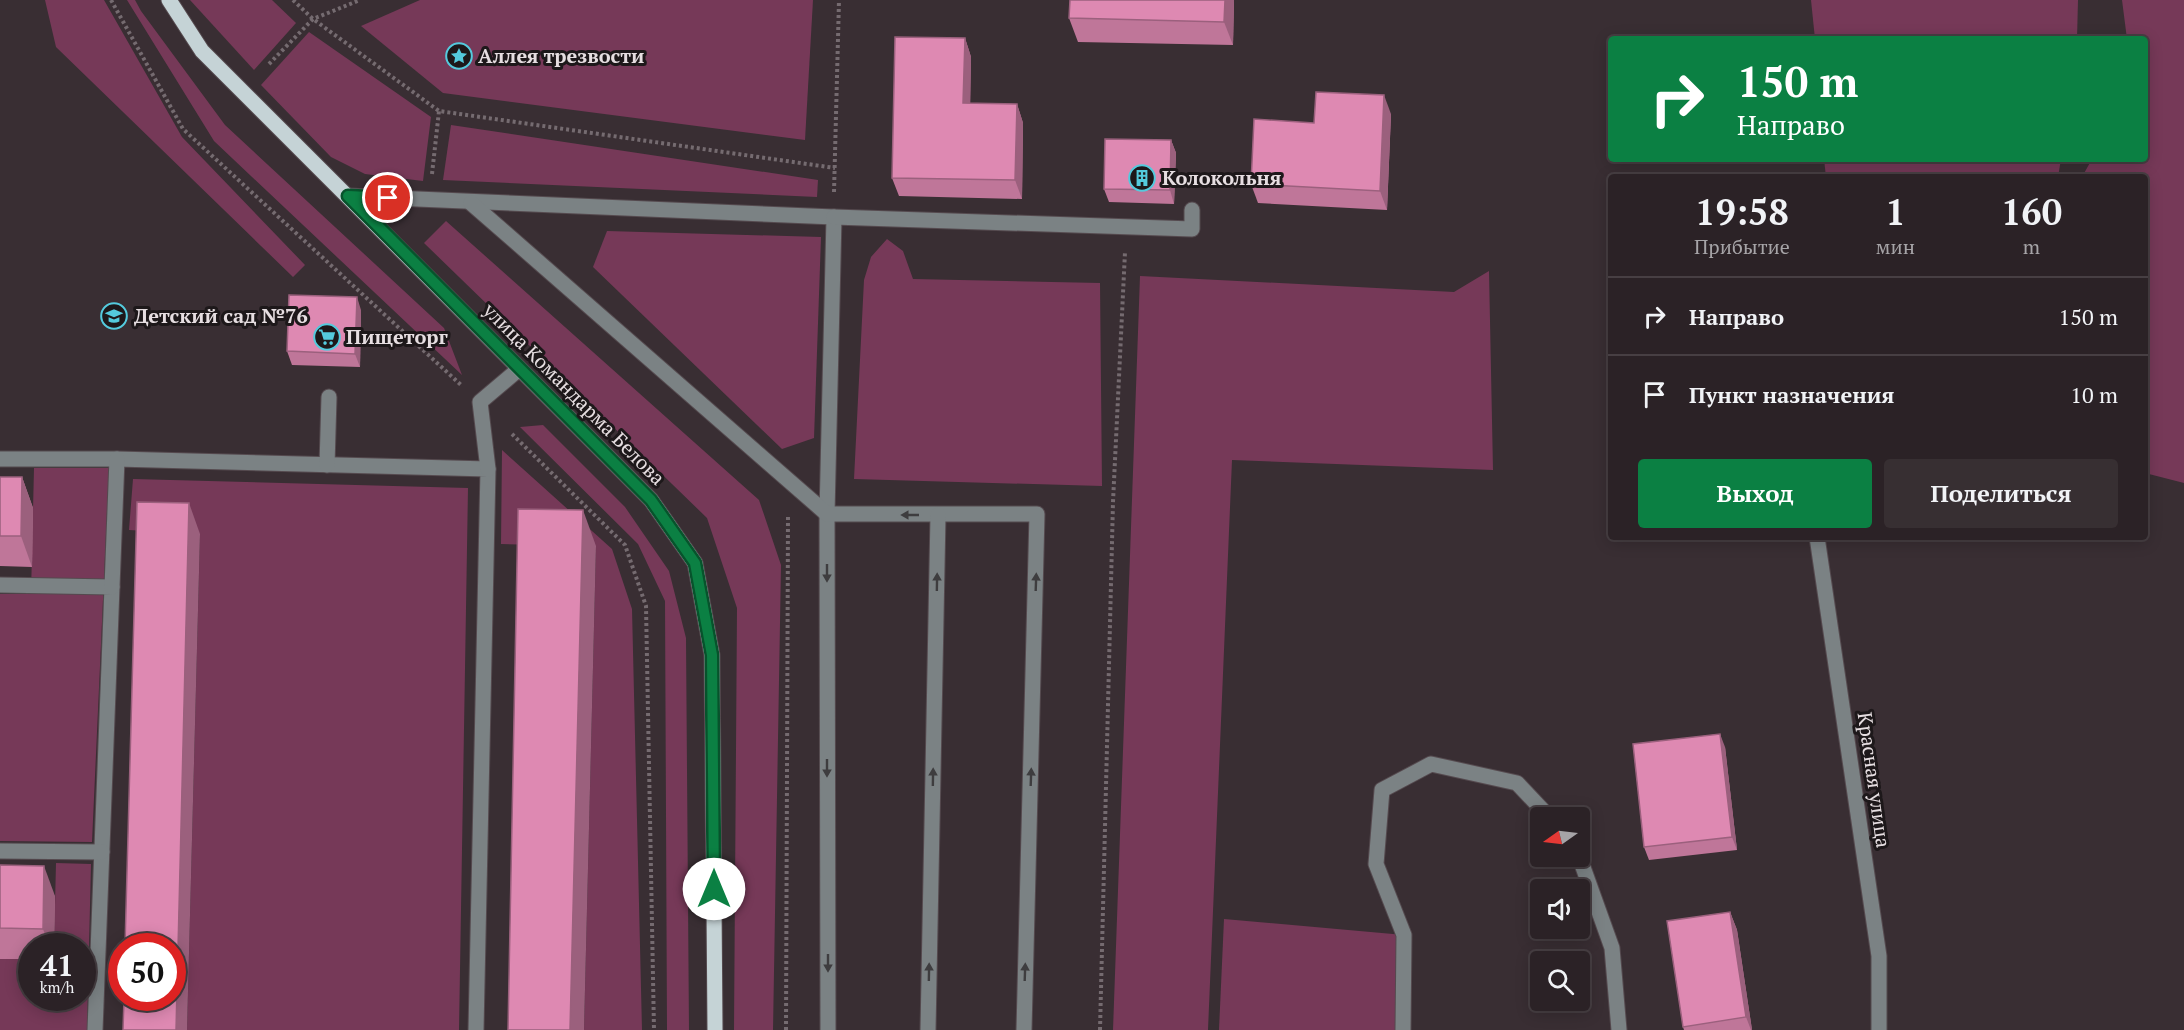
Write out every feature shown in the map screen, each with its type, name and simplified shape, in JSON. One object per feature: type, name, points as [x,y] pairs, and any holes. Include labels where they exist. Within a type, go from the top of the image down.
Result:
[{"type":"main road","name":"улица Командарма Белова","points":[[169,0],[202,51],[651,500],[695,563],[712,655],[715,1030]]},
{"type":"street","points":[[348,196],[471,203],[1192,229],[1192,210]]},
{"type":"street","points":[[471,203],[827,514],[1038,514],[1024,1030]]},
{"type":"street","points":[[828,1030],[827,514],[834,217]]},
{"type":"street","points":[[476,1030],[488,469],[480,402],[519,369]]},
{"type":"street","points":[[327,465],[329,397]]},
{"type":"street","points":[[0,459],[117,459],[488,469]]},
{"type":"street","points":[[95,1030],[117,459]]},
{"type":"street","points":[[928,1030],[938,515]]},
{"type":"street","name":"Красная улица","points":[[1817,540],[1879,956],[1879,1030]]},
{"type":"street","points":[[0,585],[112,587]]},
{"type":"street","points":[[1403,1030],[1404,935],[1376,864],[1382,790],[1431,764],[1516,783],[1539,807]]},
{"type":"street","points":[[0,850],[102,852]]},
{"type":"street","points":[[1583,867],[1612,948],[1619,1030]]},
{"type":"path","points":[[293,0],[313,19],[439,111],[835,168]]},
{"type":"path","points":[[269,64],[313,19],[360,0]]},
{"type":"path","points":[[834,217],[839,0]]},
{"type":"path","points":[[429,199],[439,111]]},
{"type":"path","points":[[1100,1030],[1113,502],[1126,227]]},
{"type":"path","points":[[786,1030],[789,482]]},
{"type":"shaded area","points":[[45,0],[104,0],[182,137],[305,265],[293,277],[56,47]]},
{"type":"shaded area","points":[[127,0],[135,0],[225,125],[444,328],[462,375],[214,141]]},
{"type":"shaded area","points":[[190,0],[272,0],[296,23],[254,70]]},
{"type":"shaded area","points":[[420,0],[813,0],[805,140],[443,93],[361,26]]},
{"type":"shaded area","points":[[1811,0],[2078,0],[2077,36],[1815,36]]},
{"type":"shaded area","points":[[2122,0],[2184,0],[2184,483],[2148,474],[2148,174],[2084,174],[2090,162],[2148,162],[2148,36],[2127,36]]},
{"type":"shaded area","points":[[309,32],[431,117],[423,181],[365,174],[331,157],[261,85]]},
{"type":"shaded area","points":[[451,125],[818,180],[817,197],[443,180]]},
{"type":"shaded area","points":[[1824,162],[2060,162],[2058,174],[1826,174]]},
{"type":"shaded area","points":[[446,221],[759,500],[781,565],[773,1030],[734,1030],[737,608],[707,518],[424,243]]},
{"type":"shaded area","points":[[607,231],[821,237],[814,438],[782,449],[593,267]]},
{"type":"shaded area","points":[[887,239],[903,251],[913,279],[1100,283],[1102,486],[854,479],[864,280],[871,257]]},
{"type":"shaded area","points":[[1489,271],[1493,470],[1232,460],[1208,1030],[1113,1030],[1140,276],[1454,292]]},
{"type":"shaded area","points":[[543,425],[625,507],[669,571],[686,638],[689,1030],[667,1030],[665,601],[638,544],[520,427]]},
{"type":"shaded area","points":[[502,450],[612,549],[632,609],[642,1030],[584,1030],[596,546],[501,544]]},
{"type":"shaded area","points":[[34,468],[109,468],[92,842],[0,841],[0,594],[31,594]]},
{"type":"shaded area","points":[[133,479],[468,488],[459,1030],[187,1030],[200,534],[129,530]]},
{"type":"shaded area","points":[[56,863],[91,864],[89,933],[54,933]]},
{"type":"shaded area","points":[[1224,919],[1404,935],[1403,1030],[1219,1030]]},
{"type":"shaded area","points":[[0,959],[18,959],[18,1011],[87,1011],[87,1030],[0,1030]]},
{"type":"building","points":[[1070,0],[1225,0],[1224,22],[1069,18]]},
{"type":"building","points":[[895,37],[965,38],[963,103],[1017,104],[1015,180],[892,178]]},
{"type":"building","points":[[1316,92],[1384,95],[1380,191],[1251,184],[1254,119],[1314,123]]},
{"type":"building","name":"Колокольня","points":[[1105,139],[1171,140],[1170,190],[1104,189]]},
{"type":"building","name":"Пищеторг","points":[[289,295],[357,297],[355,354],[287,351]]},
{"type":"building","points":[[0,477],[22,477],[21,536],[0,536]]},
{"type":"building","points":[[137,502],[189,503],[178,933],[125,933]]},
{"type":"building","points":[[518,509],[583,510],[570,1030],[508,1030]]},
{"type":"building","points":[[1720,734],[1732,837],[1644,847],[1633,744]]},
{"type":"building","points":[[0,865],[44,866],[43,929],[0,928]]},
{"type":"building","points":[[1730,912],[1746,1017],[1683,1027],[1667,921]]},
{"type":"building","points":[[124,1011],[176,1011],[176,1030],[123,1030]]},
{"type":"place","name":"Аллея трезвости","points":[[459,56]]},
{"type":"place","name":"Колокольня","points":[[1142,178]]},
{"type":"place","name":"Детский сад №76","points":[[114,316]]},
{"type":"place","name":"Пищеторг","points":[[327,337]]},
{"type":"route","points":[[388,198],[348,196],[651,500],[695,563],[712,655],[714,889]]}]
